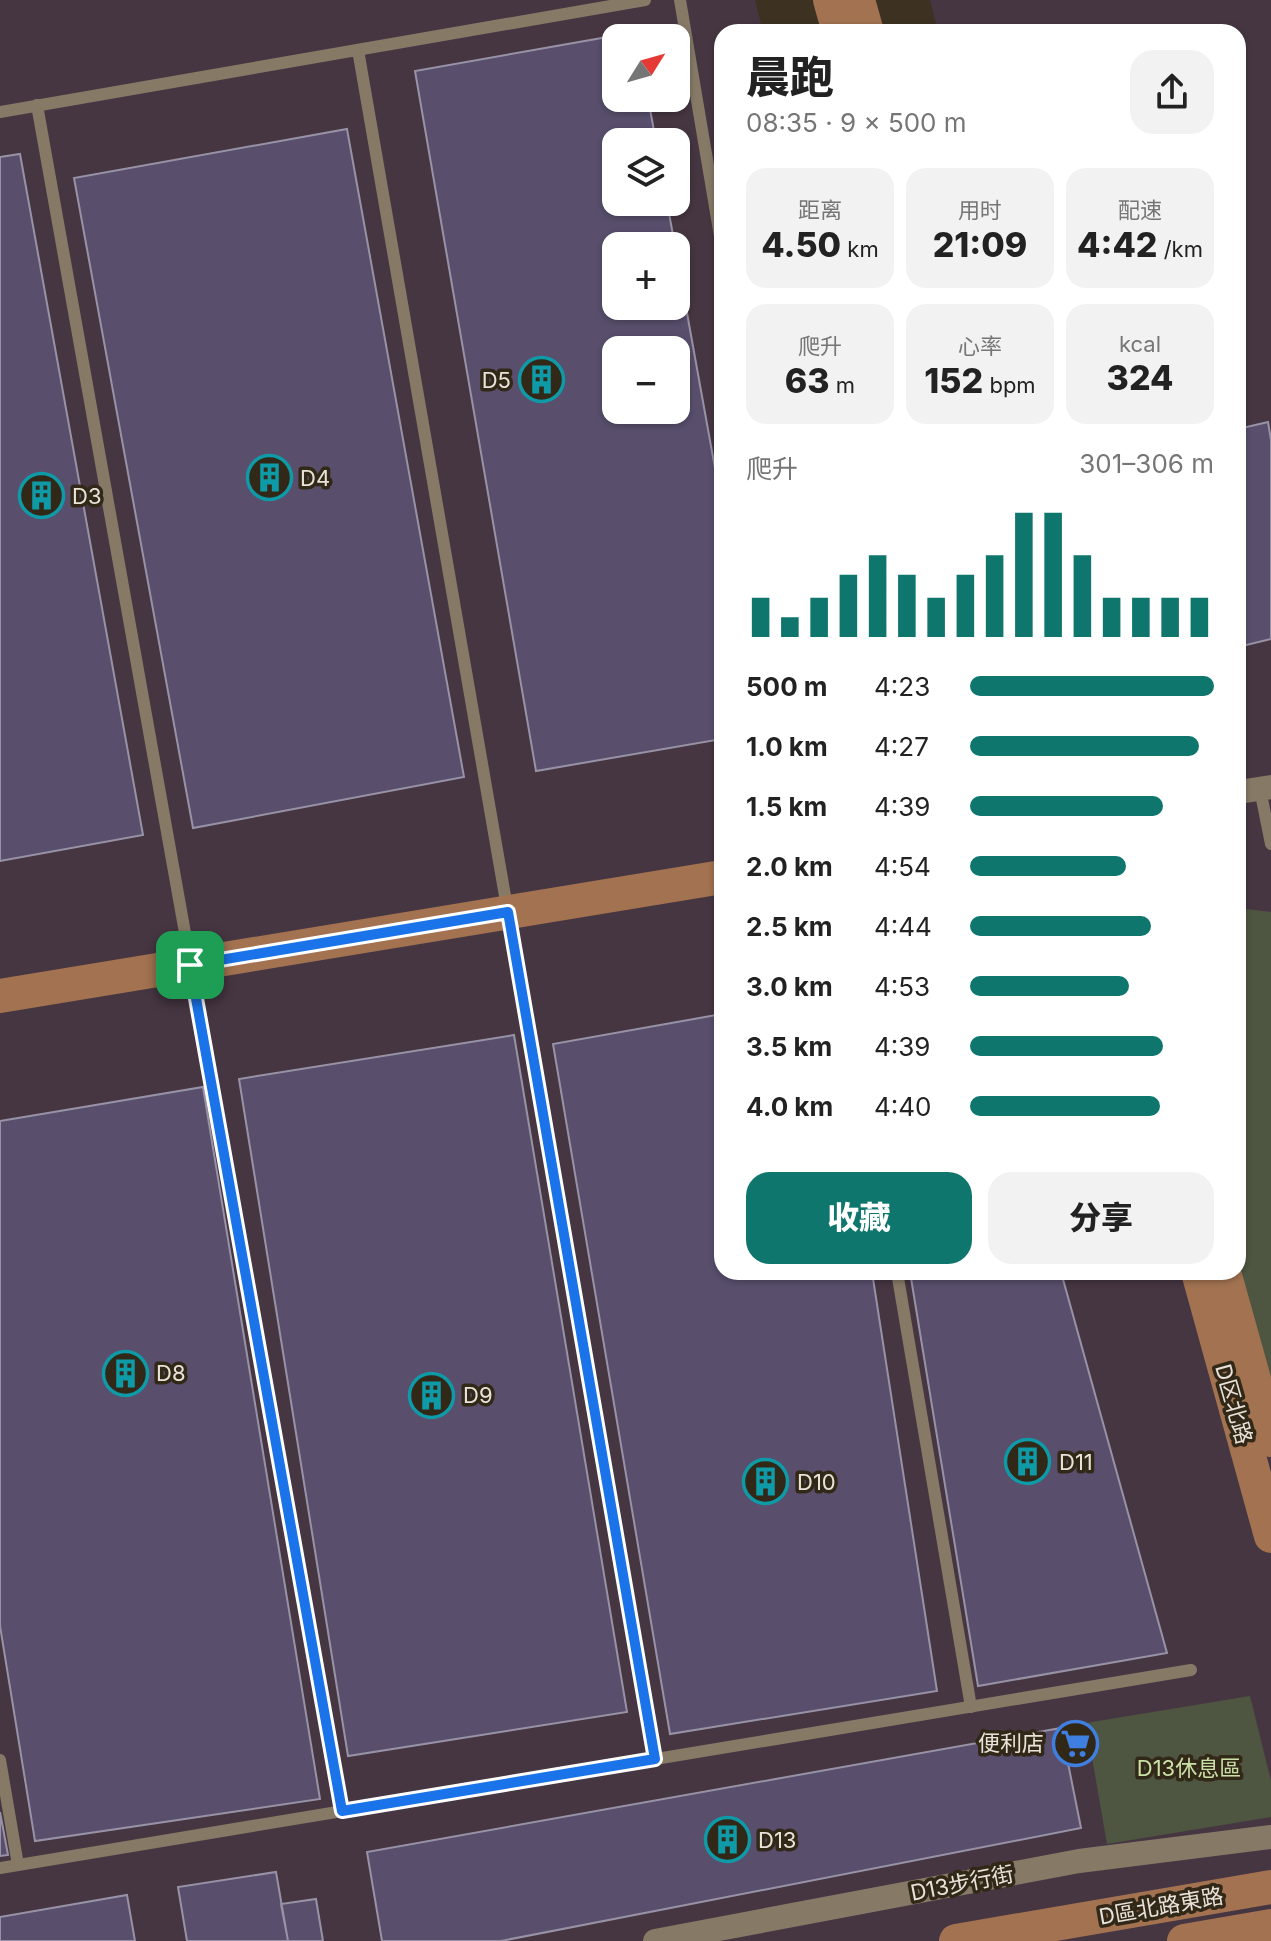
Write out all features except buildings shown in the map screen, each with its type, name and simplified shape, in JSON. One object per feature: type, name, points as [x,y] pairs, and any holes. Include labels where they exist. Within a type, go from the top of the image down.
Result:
[{"type":"street","points":[[830,0],[837,24]]},
{"type":"street","points":[[858,0],[865,24]]},
{"type":"street","points":[[0,996],[714,878]]},
{"type":"street","name":"D区北路","points":[[1200,1280],[1271,1536]]},
{"type":"street","points":[[1226,1280],[1271,1440]]},
{"type":"street","name":"D13步行街","points":[[655,1941],[1079,1861],[1271,1837]]},
{"type":"street","name":"D區北路東路","points":[[956,1941],[1271,1887]]},
{"type":"street","points":[[1184,1941],[1271,1926]]},
{"type":"lane","points":[[0,112],[645,0]]},
{"type":"lane","points":[[680,0],[714,201]]},
{"type":"lane","points":[[358,50],[655,1759]]},
{"type":"lane","points":[[37,105],[342,1811]]},
{"type":"lane","points":[[1256,789],[1271,844]]},
{"type":"lane","points":[[898,1280],[971,1707]]},
{"type":"lane","points":[[0,1868],[1191,1670]]},
{"type":"lane","points":[[0,1760],[18,1865]]},
{"type":"shaded area","points":[[0,0],[755,0],[761,24],[714,24],[714,1280],[1246,1280],[1246,24],[936,24],[930,0],[1271,0],[1271,1941],[0,1941]]},
{"type":"green space","points":[[1246,909],[1271,912],[1271,1403],[1240,1280],[1246,1280]]},
{"type":"green space","name":"D13休息區","points":[[1250,1696],[1271,1781],[1271,1817],[1107,1844],[1086,1723]]},
{"type":"place","name":"D5","points":[[542,380]]},
{"type":"place","name":"D4","points":[[269,478]]},
{"type":"place","name":"D3","points":[[41,496]]},
{"type":"place","name":"D8","points":[[125,1373]]},
{"type":"place","name":"D9","points":[[432,1395]]},
{"type":"place","name":"D11","points":[[1028,1462]]},
{"type":"place","name":"D10","points":[[766,1482]]},
{"type":"place","name":"便利店","points":[[1075,1743]]},
{"type":"place","name":"D13","points":[[727,1840]]},
{"type":"route","points":[[508,912],[655,1759],[342,1811],[190,965],[508,912]]}]
